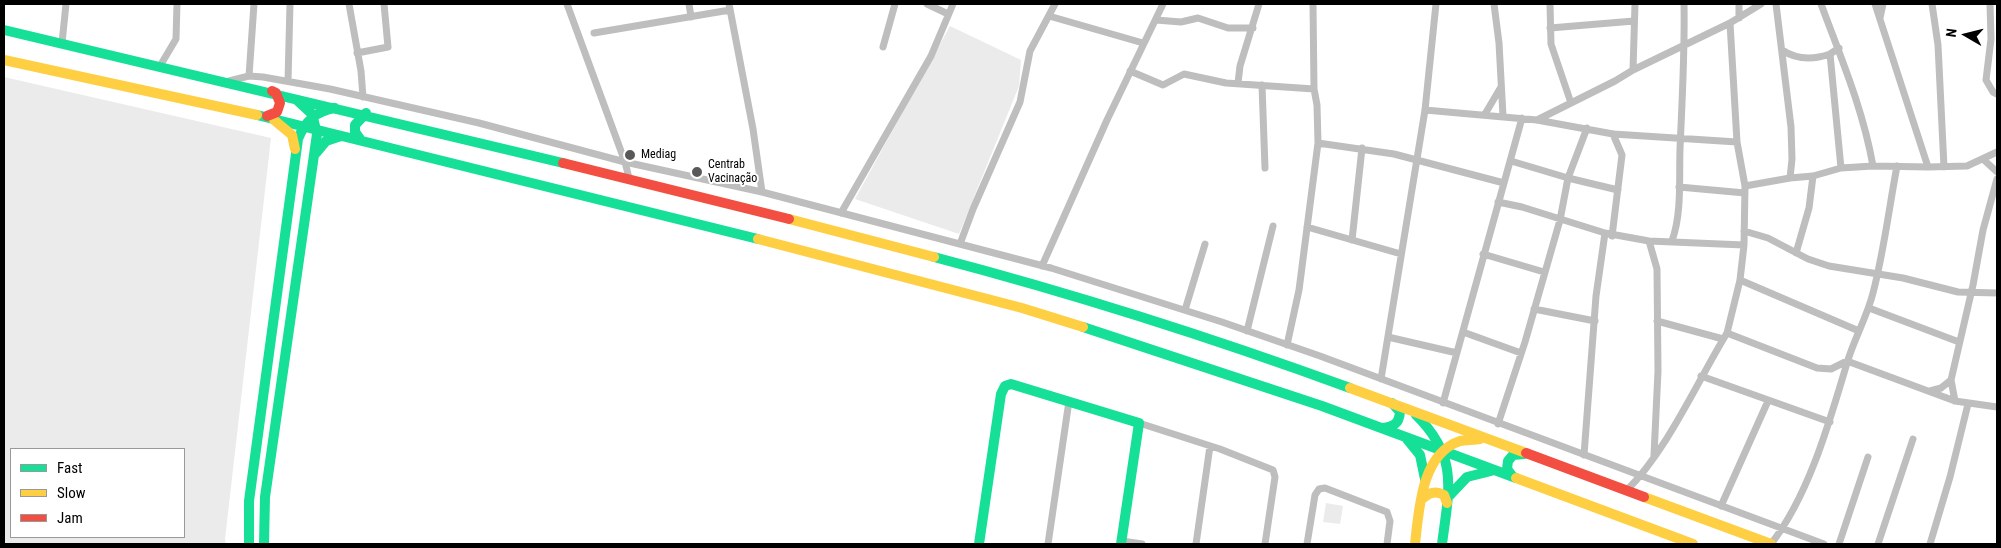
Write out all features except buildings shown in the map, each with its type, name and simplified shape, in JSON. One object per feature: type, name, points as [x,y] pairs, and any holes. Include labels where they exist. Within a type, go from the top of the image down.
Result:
[{"type":"street","points":[[62,43],[66,4]]},
{"type":"street","points":[[160,66],[176,39],[177,4]]},
{"type":"street","points":[[248,76],[254,4]]},
{"type":"street","points":[[288,81],[290,4]]},
{"type":"street","points":[[349,4],[363,96]]},
{"type":"street","points":[[357,53],[388,47],[384,4]]},
{"type":"street","points":[[567,4],[625,162],[629,178]]},
{"type":"street","points":[[689,4],[691,17]]},
{"type":"street","points":[[883,47],[895,4]]},
{"type":"street","points":[[927,4],[948,14]]},
{"type":"street","points":[[841,213],[926,64],[953,4]]},
{"type":"street","points":[[960,244],[973,209],[1020,102],[1030,51],[1055,4]]},
{"type":"street","points":[[1042,266],[1130,71],[1163,4]]},
{"type":"street","points":[[1238,83],[1242,58],[1259,4]]},
{"type":"street","points":[[1287,345],[1299,290],[1318,143],[1317,104],[1314,89],[1313,4]]},
{"type":"street","points":[[1381,379],[1425,110],[1436,4]]},
{"type":"street","points":[[1494,4],[1499,43],[1503,116]]},
{"type":"street","points":[[1550,4],[1551,44],[1571,103]]},
{"type":"street","points":[[1633,70],[1635,4]]},
{"type":"street","points":[[1672,241],[1676,228],[1679,187],[1685,45],[1684,4]]},
{"type":"street","points":[[1739,4],[1739,18]]},
{"type":"street","points":[[1749,12],[1755,4]]},
{"type":"street","points":[[1537,120],[1615,82],[1633,70],[1730,23],[1762,4]]},
{"type":"street","points":[[1776,4],[1793,143],[1790,178]]},
{"type":"street","points":[[1821,4],[1839,48],[1863,119],[1873,166]]},
{"type":"street","points":[[1875,4],[1928,167]]},
{"type":"street","points":[[1880,19],[1883,4]]},
{"type":"street","points":[[1932,4],[1938,45],[1944,167]]},
{"type":"street","points":[[1990,4],[1991,39],[1986,80],[1993,92],[1997,94]]},
{"type":"street","points":[[594,33],[691,17],[730,7],[754,129],[762,192]]},
{"type":"street","points":[[1049,16],[1143,43]]},
{"type":"street","points":[[1156,20],[1181,22],[1198,18],[1228,28],[1253,28]]},
{"type":"street","points":[[1550,28],[1634,21]]},
{"type":"street","points":[[1626,491],[1640,477],[1654,456],[1725,336],[1740,280],[1744,244],[1745,190],[1737,142],[1730,23]]},
{"type":"street","points":[[4,30],[283,93],[629,178],[1037,284],[1196,333],[1771,544],[1782,530],[1800,496],[1830,422],[1848,361],[1869,308],[1897,166]]},
{"type":"street","points":[[1782,50],[1794,56],[1811,59],[1830,54],[1839,48]]},
{"type":"street","points":[[1830,54],[1841,168]]},
{"type":"street","points":[[4,60],[317,128],[796,248],[1022,308],[1176,356],[1382,428],[1693,544]]},
{"type":"street","points":[[1130,71],[1163,85],[1184,74],[1218,82],[1314,89]]},
{"type":"street","points":[[229,81],[248,76],[288,81],[363,96],[479,123],[625,162],[762,192],[1042,266],[1185,310],[1287,345],[1824,544]]},
{"type":"street","points":[[1262,84],[1265,168]]},
{"type":"street","points":[[1486,114],[1501,86]]},
{"type":"street","points":[[266,116],[277,112],[280,102],[276,93],[272,91]]},
{"type":"street","points":[[264,544],[265,497],[317,128],[313,116],[305,105],[283,93]]},
{"type":"street","points":[[249,544],[249,501],[298,139],[304,125],[313,116],[327,109],[344,108]]},
{"type":"street","points":[[1425,110],[1522,118],[1613,134],[1737,142]]},
{"type":"street","points":[[360,139],[356,134],[355,125],[359,117],[366,114]]},
{"type":"street","points":[[266,116],[283,126],[292,135],[295,160]]},
{"type":"street","points":[[1443,403],[1522,118]]},
{"type":"street","points":[[1498,424],[1560,220],[1568,178],[1587,128]]},
{"type":"street","points":[[1584,455],[1595,321],[1608,235],[1618,190],[1622,155],[1613,134]]},
{"type":"street","points":[[312,163],[323,142],[334,136],[349,136]]},
{"type":"street","points":[[1318,143],[1362,148],[1504,183]]},
{"type":"street","points":[[1352,240],[1362,148]]},
{"type":"street","points":[[1679,187],[1745,190],[1790,178],[1813,176],[1841,168],[1967,166],[1984,160],[1997,152]]},
{"type":"street","points":[[1984,160],[1997,172]]},
{"type":"street","points":[[1510,161],[1618,190]]},
{"type":"street","points":[[1796,253],[1807,216],[1813,176]]},
{"type":"street","points":[[1955,401],[1951,380],[1972,293],[1982,236],[1997,179]]},
{"type":"street","points":[[1498,202],[1522,207],[1608,235],[1648,241],[1744,244]]},
{"type":"street","points":[[1247,331],[1273,226]]},
{"type":"street","points":[[1307,227],[1401,254]]},
{"type":"street","points":[[1744,231],[1768,238],[1796,253],[1829,266],[1903,278],[1958,292],[1997,293]]},
{"type":"street","points":[[1648,241],[1657,269],[1658,371],[1654,456]]},
{"type":"street","points":[[1185,310],[1205,244]]},
{"type":"street","points":[[1483,254],[1544,272]]},
{"type":"street","points":[[1740,280],[1859,331]]},
{"type":"street","points":[[1958,292],[1967,309]]},
{"type":"street","points":[[1869,308],[1959,342]]},
{"type":"street","points":[[1534,309],[1595,321]]},
{"type":"street","points":[[1657,322],[1725,336],[1801,362],[1831,369],[1842,381]]},
{"type":"street","points":[[1463,332],[1521,353]]},
{"type":"street","points":[[1388,336],[1457,353]]},
{"type":"street","points":[[1831,369],[1848,361],[1955,401],[1997,406]]},
{"type":"street","points":[[1701,376],[1830,422]]},
{"type":"street","points":[[1930,391],[1941,388],[1951,380]]},
{"type":"street","points":[[979,544],[1003,388],[1007,385],[1015,384],[1210,446],[1273,470],[1275,477],[1265,544]]},
{"type":"street","points":[[1048,544],[1069,401]]},
{"type":"street","points":[[1721,506],[1768,401]]},
{"type":"street","points":[[1382,428],[1394,426],[1400,420],[1398,408],[1391,403]]},
{"type":"street","points":[[1391,403],[1415,414],[1425,422],[1434,432],[1444,451],[1450,470],[1450,483],[1442,544]]},
{"type":"street","points":[[1930,544],[1950,477],[1968,404]]},
{"type":"street","points":[[1139,423],[1122,543],[1142,544]]},
{"type":"street","points":[[1398,434],[1411,442],[1420,455],[1425,470],[1415,544]]},
{"type":"street","points":[[1424,484],[1431,467],[1444,451],[1463,441],[1486,439]]},
{"type":"street","points":[[1878,544],[1913,439]]},
{"type":"street","points":[[1196,544],[1210,446]]},
{"type":"street","points":[[1516,478],[1507,469],[1508,461],[1513,455],[1525,454]]},
{"type":"street","points":[[1839,544],[1868,456]]},
{"type":"street","points":[[1447,503],[1453,490],[1463,479],[1482,471],[1497,471]]},
{"type":"street","points":[[1307,544],[1315,495],[1319,489],[1324,488],[1387,512],[1390,521],[1387,544]]},
{"type":"street","points":[[1422,499],[1429,493],[1437,492],[1444,496],[1447,503]]},
{"type":"shaded area","points":[[950,26],[1021,60],[1019,86],[959,234],[855,199]]},
{"type":"shaded area","points":[[4,77],[271,138],[225,539],[226,544],[4,544]]},
{"type":"shaded area","points":[[1326,503],[1343,506],[1340,524],[1323,522]]},
{"type":"traffic: fast","points":[[4,30],[563,163]]},
{"type":"traffic: fast","points":[[264,544],[265,497],[317,134],[312,114],[297,100]]},
{"type":"traffic: fast","points":[[249,544],[249,501],[298,139],[304,127],[312,118],[328,109],[335,108]]},
{"type":"traffic: fast","points":[[360,139],[355,132],[355,125],[366,113]]},
{"type":"traffic: fast","points":[[257,115],[758,239]]},
{"type":"traffic: fast","points":[[316,153],[326,141],[341,136]]},
{"type":"traffic: fast","points":[[934,257],[1144,318],[1350,388]]},
{"type":"traffic: fast","points":[[1083,327],[1322,406],[1516,478]]},
{"type":"traffic: fast","points":[[979,544],[1001,394],[1005,386],[1011,384],[1139,423],[1121,544]]},
{"type":"traffic: fast","points":[[1383,428],[1397,422],[1400,412],[1392,403]]},
{"type":"traffic: fast","points":[[1416,415],[1430,430],[1445,460],[1448,475],[1448,491],[1442,544]]},
{"type":"traffic: fast","points":[[1407,439],[1420,455],[1425,479]]},
{"type":"traffic: fast","points":[[1513,477],[1507,469],[1508,461],[1513,455],[1524,454]]},
{"type":"traffic: fast","points":[[1450,495],[1467,477],[1491,471]]},
{"type":"traffic: slow","points":[[4,60],[257,115]]},
{"type":"traffic: slow","points":[[274,120],[292,135],[295,149]]},
{"type":"traffic: slow","points":[[789,219],[934,257]]},
{"type":"traffic: slow","points":[[758,239],[1022,308],[1083,327]]},
{"type":"traffic: slow","points":[[1350,388],[1526,453]]},
{"type":"traffic: slow","points":[[1415,544],[1424,485],[1437,458],[1447,448],[1460,441],[1480,439]]},
{"type":"traffic: slow","points":[[1516,478],[1693,544]]},
{"type":"traffic: slow","points":[[1422,499],[1435,492],[1444,495],[1447,503]]},
{"type":"traffic: slow","points":[[1644,497],[1771,544]]},
{"type":"traffic: jam","points":[[267,116],[277,112],[280,103],[276,93],[272,91]]},
{"type":"traffic: jam","points":[[563,163],[789,219]]},
{"type":"traffic: jam","points":[[1526,453],[1644,497]]},
{"type":"place","name":"Mediag","points":[[630,155]]},
{"type":"place","name":"Centrab Vacinação","points":[[697,172]]}]
